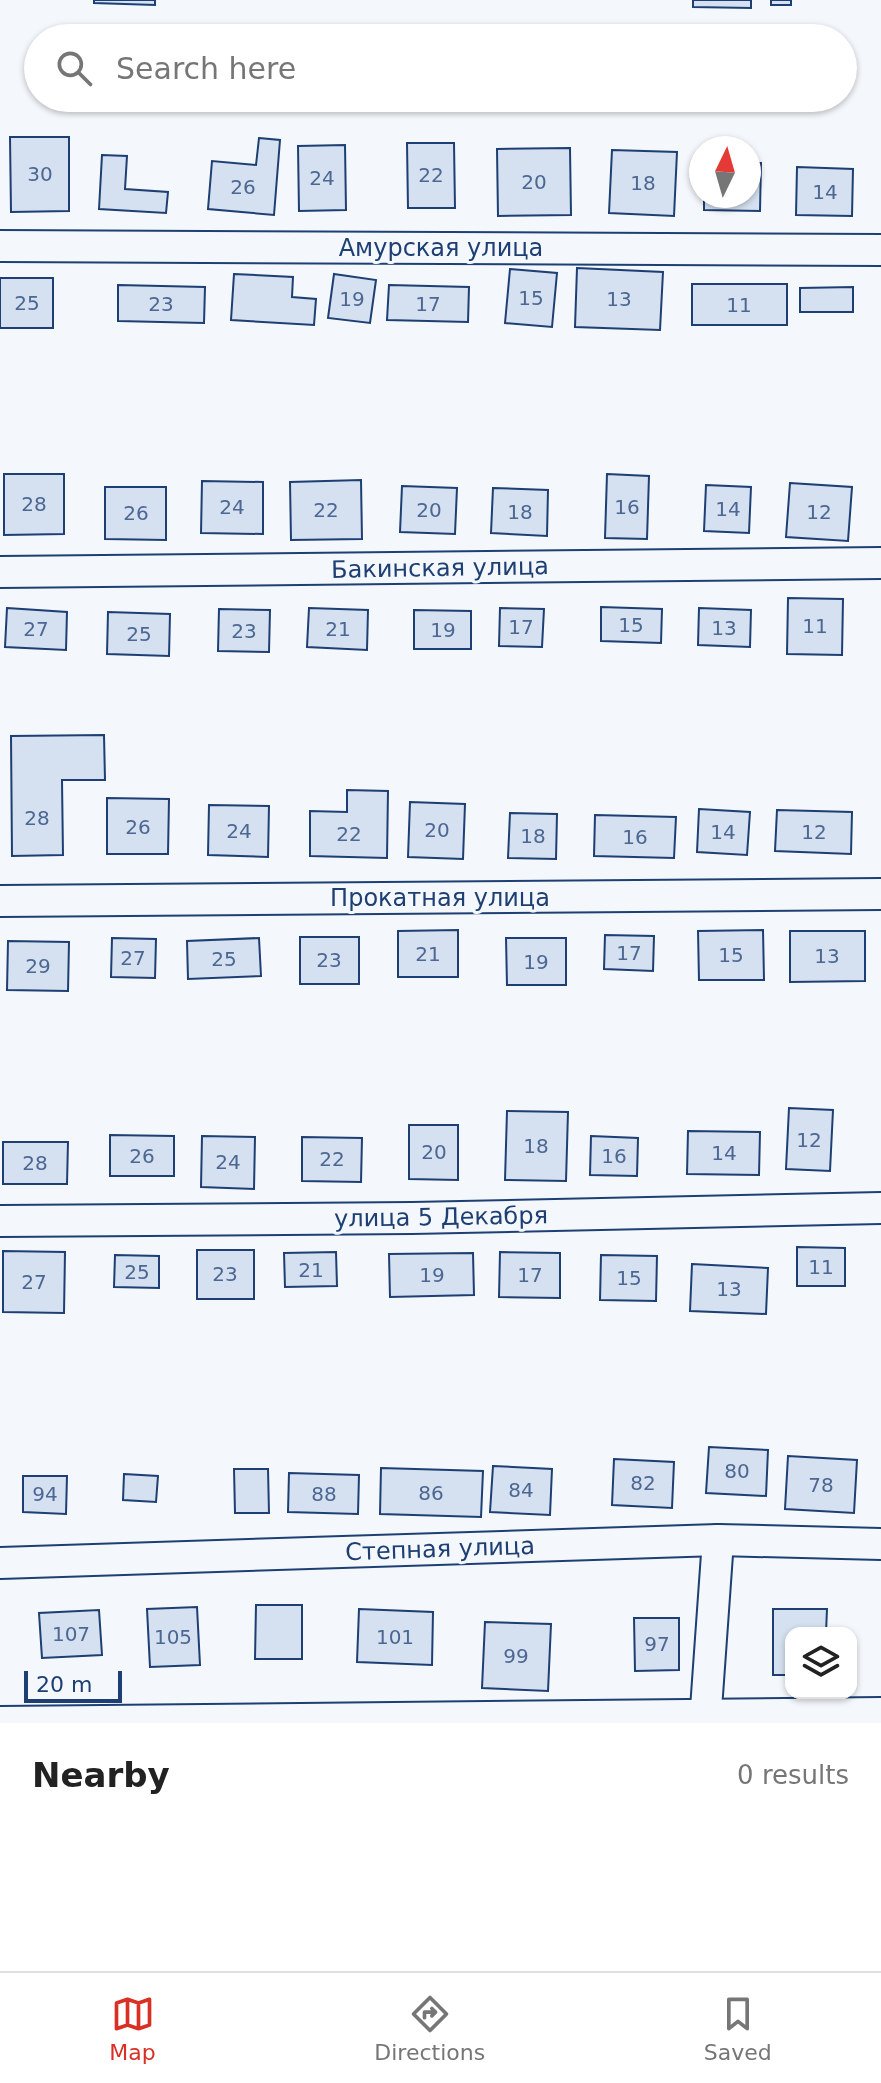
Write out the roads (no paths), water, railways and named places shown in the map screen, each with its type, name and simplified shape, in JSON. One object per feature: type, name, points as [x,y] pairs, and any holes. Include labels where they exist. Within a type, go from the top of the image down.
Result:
[{"type":"street","name":"Амурская улица","points":[[0,246],[881,250]]},
{"type":"street","name":"Бакинская улица","points":[[0,572],[881,563]]},
{"type":"street","name":"Прокатная улица","points":[[0,901],[881,894]]},
{"type":"street","name":"улица 5 Декабря","points":[[0,1221],[428,1218],[881,1208]]},
{"type":"street","name":"Степная улица","points":[[0,1563],[718,1540],[881,1544]]},
{"type":"street","points":[[705,1718],[718,1540]]},
{"type":"street","points":[[0,1722],[705,1718],[881,1713]]}]
